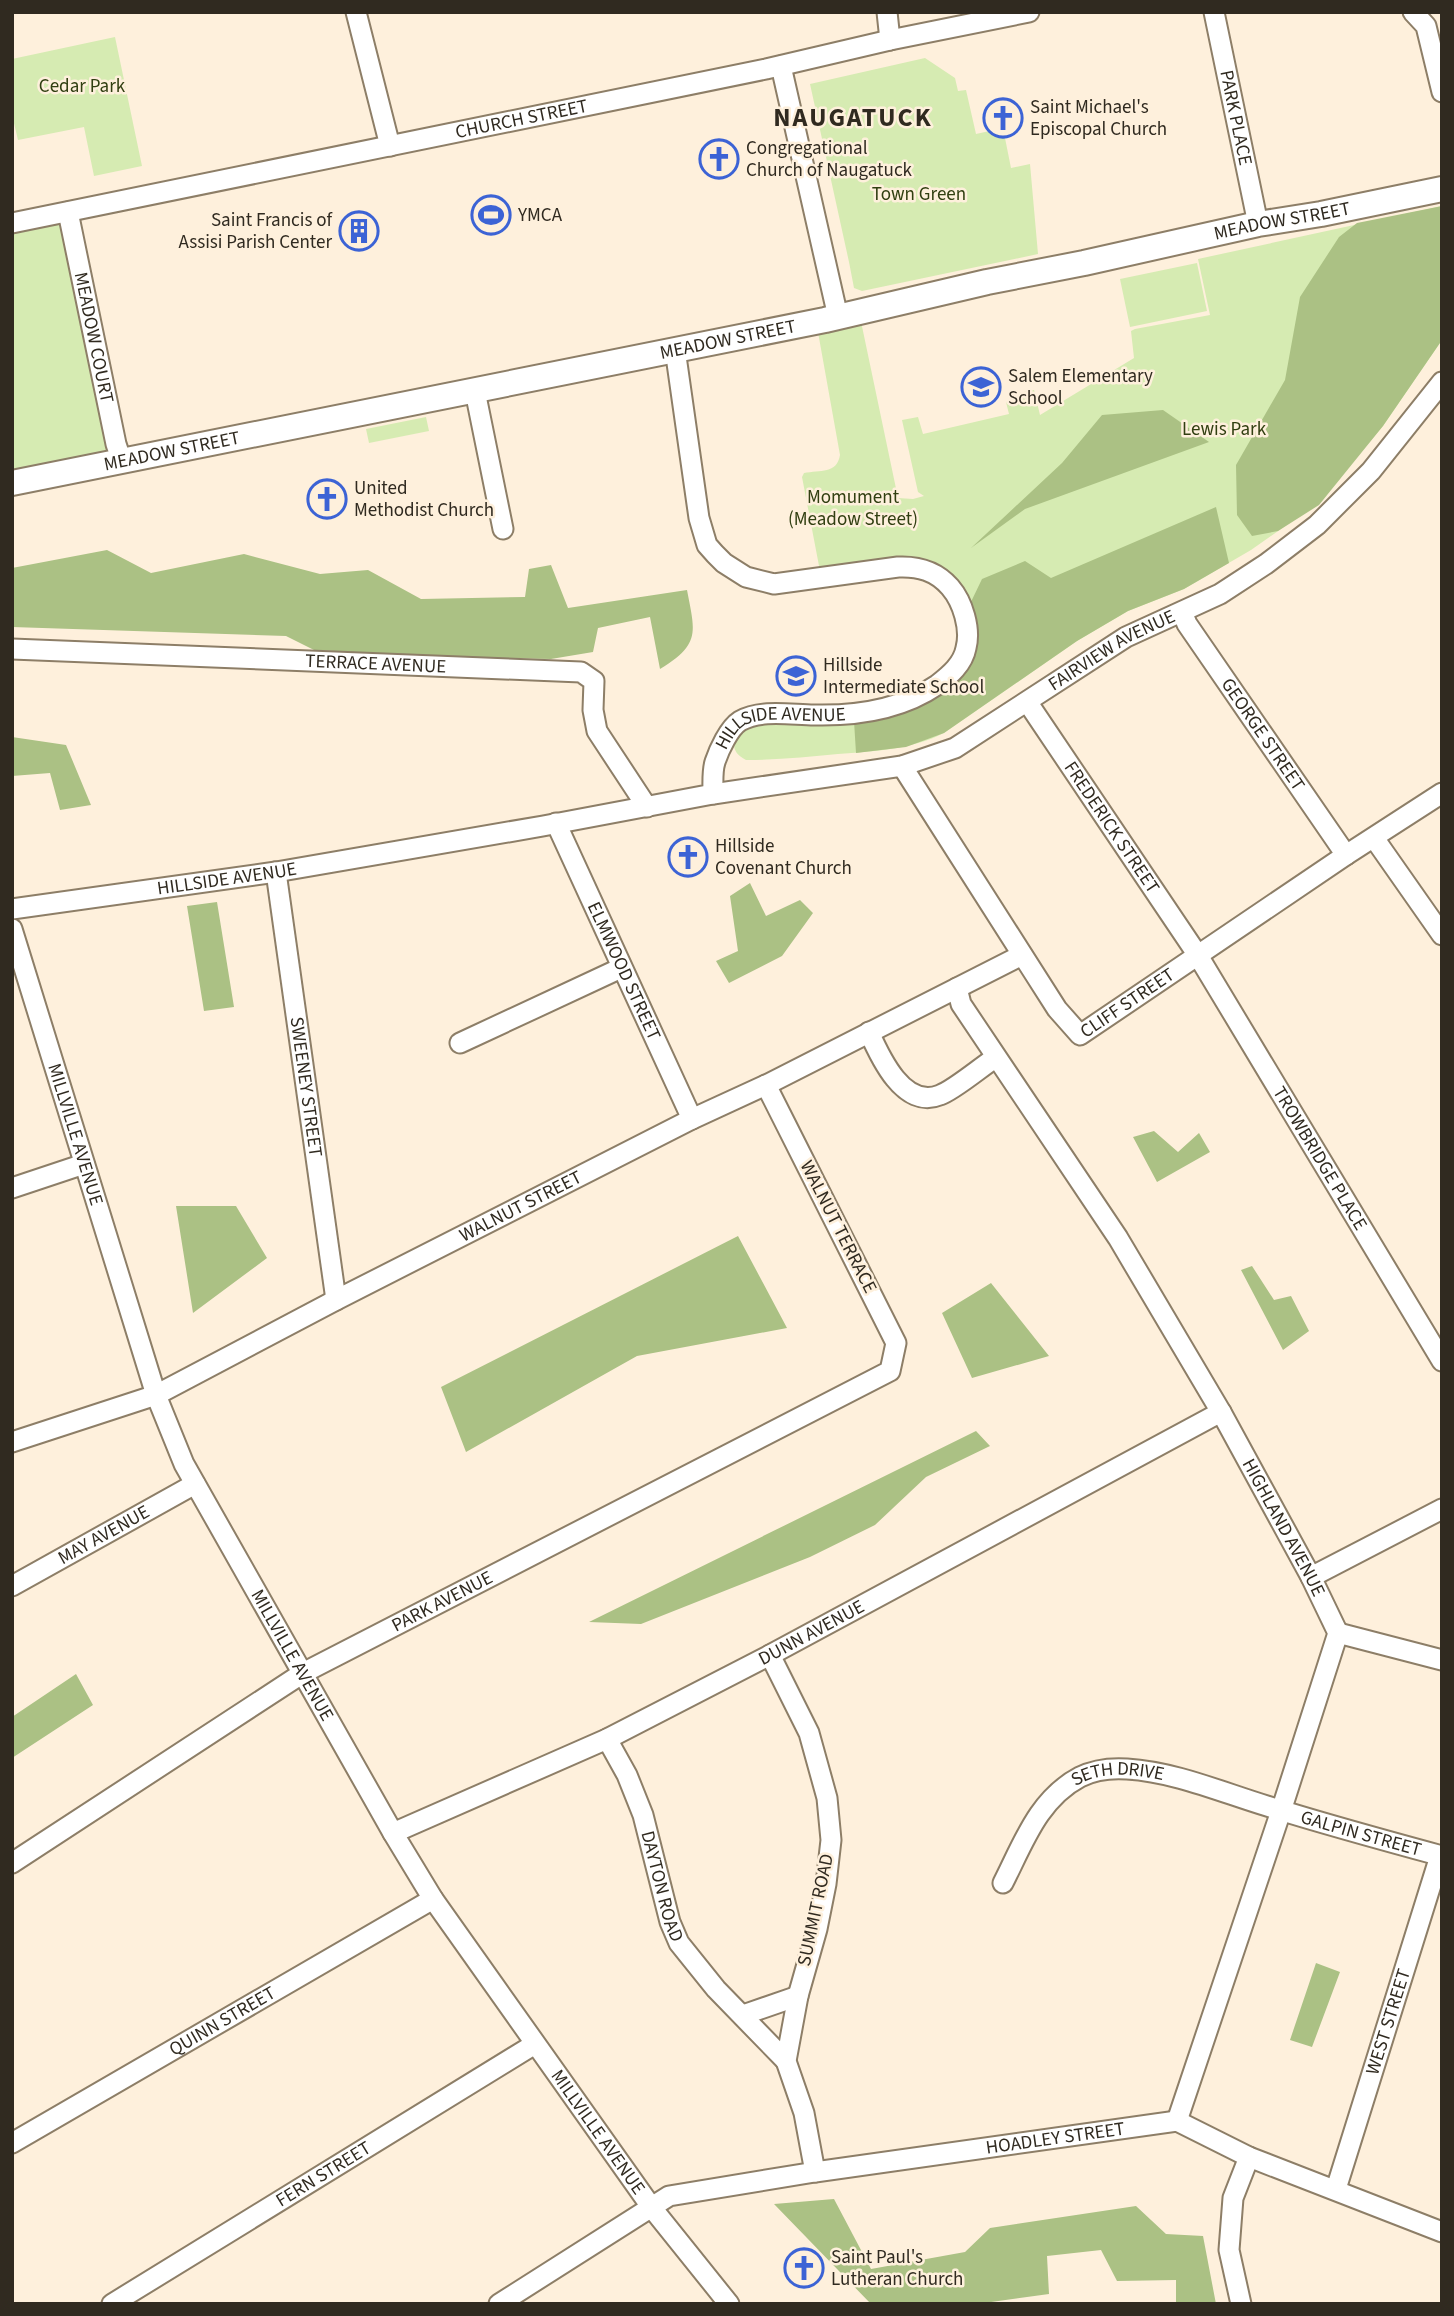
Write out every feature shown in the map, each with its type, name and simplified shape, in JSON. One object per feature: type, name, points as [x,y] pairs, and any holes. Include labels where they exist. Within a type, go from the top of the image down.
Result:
[{"type":"main road","name":"MEADOW STREET","points":[[12,483],[838,317],[1258,224],[1442,189]]},
{"type":"street","points":[[356,12],[390,146]]},
{"type":"street","points":[[887,12],[890,40]]},
{"type":"street","name":"CHURCH STREET","points":[[12,223],[781,66],[890,40],[1029,12]]},
{"type":"street","name":"PARK PLACE","points":[[1214,12],[1258,224]]},
{"type":"street","points":[[1413,12],[1426,26],[1442,92]]},
{"type":"street","points":[[781,66],[838,317]]},
{"type":"street","name":"MEADOW COURT","points":[[68,212],[121,462]]},
{"type":"street","name":"HILLSIDE AVENUE","points":[[12,909],[276,872],[713,794],[714,763],[732,728],[740,721],[762,715],[863,713],[928,691],[953,671],[963,659],[967,635],[963,611],[948,584],[928,570],[913,566],[774,584],[746,577],[724,563],[707,545],[699,518],[675,349]]},
{"type":"street","name":"FAIRVIEW AVENUE","points":[[713,794],[902,766],[955,748],[1126,637],[1220,594],[1266,564],[1317,525],[1371,471],[1442,382]]},
{"type":"street","points":[[475,391],[503,529]]},
{"type":"street","name":"GEORGE STREET","points":[[1182,612],[1187,624],[1346,855]]},
{"type":"street","name":"TERRACE AVENUE","points":[[12,649],[581,672],[594,681],[593,709],[597,731],[647,807]]},
{"type":"street","name":"FREDERICK STREET","points":[[1028,703],[1197,954]]},
{"type":"street","name":"CLIFF STREET","points":[[902,766],[1057,1009],[1080,1035],[1197,954],[1442,793]]},
{"type":"street","name":"ELMWOOD STREET","points":[[556,823],[692,1119]]},
{"type":"street","points":[[1374,838],[1442,935]]},
{"type":"street","name":"SWEENEY STREET","points":[[276,872],[336,1300]]},
{"type":"street","name":"MILLVILLE AVENUE","points":[[12,929],[156,1395],[184,1464],[433,1899],[652,2208],[729,2304]]},
{"type":"street","name":"TROWBRIDGE PLACE","points":[[1197,954],[1442,1361]]},
{"type":"street","name":"WALNUT STREET","points":[[12,1442],[156,1395],[692,1119],[766,1085],[1022,955]]},
{"type":"street","points":[[460,1044],[621,968]]},
{"type":"street","name":"HIGHLAND AVENUE","points":[[957,988],[961,1004],[1118,1238],[1221,1412],[1311,1577],[1338,1633]]},
{"type":"street","points":[[869,1031],[898,1083],[910,1093],[922,1097],[939,1096],[995,1058]]},
{"type":"street","name":"WALNUT TERRACE","points":[[766,1085],[896,1343],[890,1371]]},
{"type":"street","points":[[12,1188],[84,1164]]},
{"type":"street","name":"PARK AVENUE","points":[[12,1863],[303,1672],[890,1371]]},
{"type":"street","name":"DUNN AVENUE","points":[[393,1833],[607,1738],[770,1655],[1221,1412]]},
{"type":"street","name":"MAY AVENUE","points":[[12,1586],[195,1484]]},
{"type":"street","points":[[1311,1577],[1442,1508]]},
{"type":"street","points":[[1442,1660],[1338,1633],[1177,2121],[1249,2157],[1442,2232]]},
{"type":"street","name":"SUMMIT ROAD","points":[[770,1655],[809,1733],[827,1798],[831,1840],[826,1884],[798,1996],[786,2061],[804,2113],[815,2172]]},
{"type":"street","name":"DAYTON ROAD","points":[[607,1738],[627,1775],[643,1815],[670,1922],[679,1943],[697,1968],[786,2061]]},
{"type":"street","name":"SETH DRIVE","points":[[1003,1883],[1035,1817],[1057,1792],[1081,1777],[1102,1770],[1127,1769],[1169,1775],[1281,1811]]},
{"type":"street","name":"GALPIN STREET","points":[[1281,1811],[1441,1856]]},
{"type":"street","name":"WEST STREET","points":[[1336,2189],[1441,1856]]},
{"type":"street","name":"QUINN STREET","points":[[12,2143],[433,1899]]},
{"type":"street","points":[[743,2015],[798,1996]]},
{"type":"street","name":"FERN STREET","points":[[112,2304],[140,2297],[535,2044]]},
{"type":"street","name":"HOADLEY STREET","points":[[499,2304],[669,2196],[815,2172],[1177,2121]]},
{"type":"street","points":[[1241,2304],[1228,2250],[1233,2198],[1249,2157]]},
{"type":"green space","name":"Cedar Park","points":[[115,37],[142,166],[94,176],[84,127],[18,140],[12,115],[12,59]]},
{"type":"green space","name":"Town Green","points":[[925,58],[955,78],[958,91],[966,90],[976,134],[1003,128],[1011,168],[1030,164],[1038,254],[862,291],[854,288],[810,84]]},
{"type":"green space","name":"Lewis Park","points":[[1442,206],[1442,340],[1383,426],[1318,503],[1251,550],[1184,589],[1128,611],[1077,641],[944,733],[931,739],[892,749],[781,759],[746,760],[739,755],[734,746],[735,742],[750,722],[854,721],[960,678],[976,653],[976,634],[947,575],[820,571],[802,477],[804,473],[832,468],[840,455],[816,321],[859,312],[898,498],[913,499],[924,496],[918,492],[902,420],[918,417],[923,434],[1009,414],[1006,402],[1015,400],[1014,394],[1034,390],[1040,415],[1134,358],[1131,331],[1210,315],[1198,259]]},
{"type":"green space","points":[[1442,206],[1442,340],[1383,426],[1319,505],[1278,531],[1252,536],[1237,515],[1236,465],[1285,380],[1300,297],[1339,237],[1357,223]]},
{"type":"green space","points":[[69,210],[122,462],[12,483],[12,221]]},
{"type":"green space","points":[[1197,263],[1207,311],[1130,327],[1120,279]]},
{"type":"green space","points":[[1163,410],[1209,442],[1025,509],[971,548],[1062,463],[1102,415]]},
{"type":"green space","points":[[426,417],[429,431],[369,443],[366,429]]},
{"type":"green space","points":[[1216,507],[1229,563],[1184,589],[1128,611],[1077,641],[944,733],[906,747],[856,753],[854,721],[957,680],[976,653],[969,606],[982,579],[1025,561],[1051,578]]},
{"type":"green space","points":[[107,550],[151,573],[244,554],[320,574],[368,570],[421,599],[525,597],[529,569],[551,565],[568,608],[687,590],[692,636],[683,652],[660,669],[650,617],[598,628],[593,652],[551,659],[314,650],[286,636],[12,627],[12,568]]},
{"type":"green space","points":[[12,737],[66,745],[91,805],[60,810],[50,773],[12,776]]},
{"type":"green space","points":[[750,883],[766,916],[800,900],[813,913],[782,956],[729,983],[716,961],[738,951],[730,896]]},
{"type":"green space","points":[[217,902],[234,1007],[204,1011],[187,906]]},
{"type":"green space","points":[[1154,1131],[1178,1152],[1199,1133],[1210,1152],[1157,1182],[1133,1137]]},
{"type":"green space","points":[[176,1206],[236,1206],[267,1258],[193,1313]]},
{"type":"green space","points":[[738,1236],[787,1328],[637,1356],[466,1452],[441,1387]]},
{"type":"green space","points":[[1252,1266],[1274,1300],[1291,1296],[1309,1331],[1283,1350],[1241,1270]]},
{"type":"green space","points":[[991,1283],[1049,1356],[972,1378],[942,1313]]},
{"type":"green space","points":[[976,1431],[990,1446],[926,1477],[875,1525],[810,1557],[641,1624],[589,1622]]},
{"type":"green space","points":[[76,1674],[93,1705],[12,1758],[12,1717]]},
{"type":"green space","points":[[1316,1963],[1340,1972],[1312,2047],[1290,2040]]},
{"type":"green space","points":[[834,2199],[871,2269],[965,2252],[990,2228],[1136,2206],[1166,2234],[1203,2236],[1216,2304],[1176,2304],[1176,2280],[1117,2281],[1101,2250],[1047,2256],[1049,2294],[977,2304],[871,2304],[774,2204]]},
{"type":"place","name":"Saint Michael's Episcopal Church","points":[[1003,118]]},
{"type":"place","name":"Congregational Church of Naugatuck","points":[[719,159]]},
{"type":"place","name":"YMCA","points":[[491,215]]},
{"type":"place","name":"Saint Francis of Assisi Parish Center","points":[[359,231]]},
{"type":"place","name":"Salem Elementary School","points":[[981,387]]},
{"type":"place","name":"United Methodist Church","points":[[327,499]]},
{"type":"place","name":"Hillside Intermediate School","points":[[796,676]]},
{"type":"place","name":"Hillside Covenant Church","points":[[688,857]]},
{"type":"place","name":"Saint Paul's Lutheran Church","points":[[804,2268]]},
{"type":"district","name":"NAUGATUCK","points":[[853,117]]},
{"type":"park label","name":"Momument (Meadow Street)","points":[[853,508]]}]
